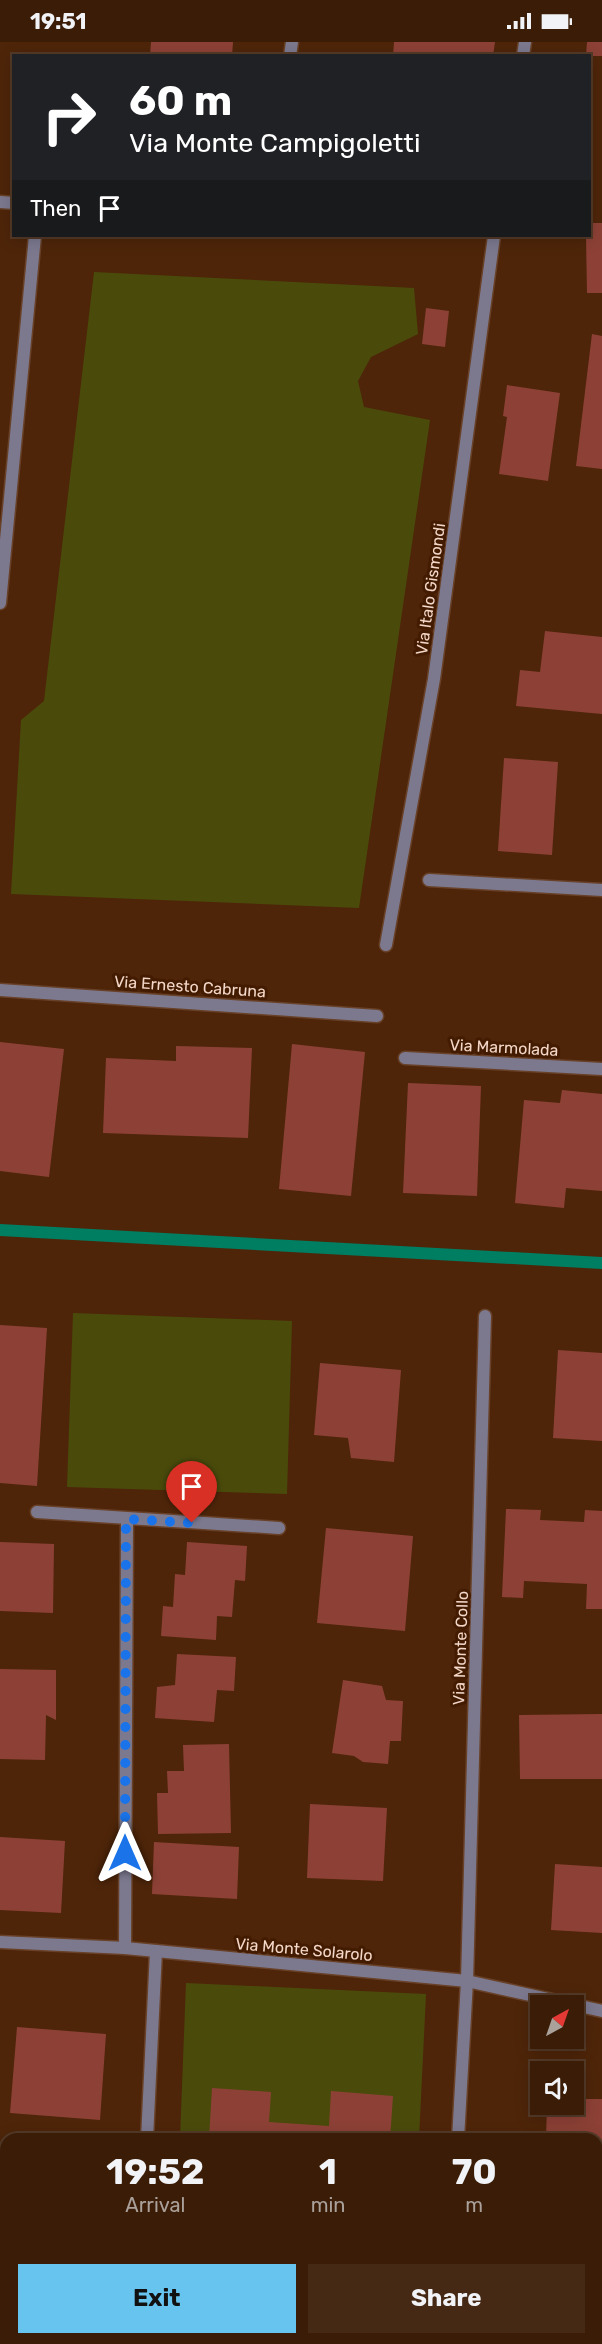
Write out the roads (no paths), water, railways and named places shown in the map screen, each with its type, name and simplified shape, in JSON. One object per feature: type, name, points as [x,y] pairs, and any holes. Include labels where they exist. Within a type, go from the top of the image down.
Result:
[{"type":"street","points":[[0,603],[35,237]]},
{"type":"street","name":"Via Italo Gismondi","points":[[386,945],[434,679],[494,237]]},
{"type":"street","points":[[429,880],[602,891]]},
{"type":"street","name":"Via Ernesto Cabruna","points":[[0,990],[377,1016]]},
{"type":"street","name":"Via Marmolada","points":[[405,1058],[602,1069]]},
{"type":"street","name":"Via Monte Collo","points":[[458,2133],[467,1981],[485,1316]]},
{"type":"street","points":[[37,1512],[279,1528]]},
{"type":"street","points":[[125,1948],[126,1519]]},
{"type":"street","name":"Via Monte Solarolo","points":[[0,1942],[125,1948],[467,1981],[602,2012]]},
{"type":"street","points":[[147,2133],[156,1951]]},
{"type":"waterway","points":[[0,1230],[602,1263]]}]
